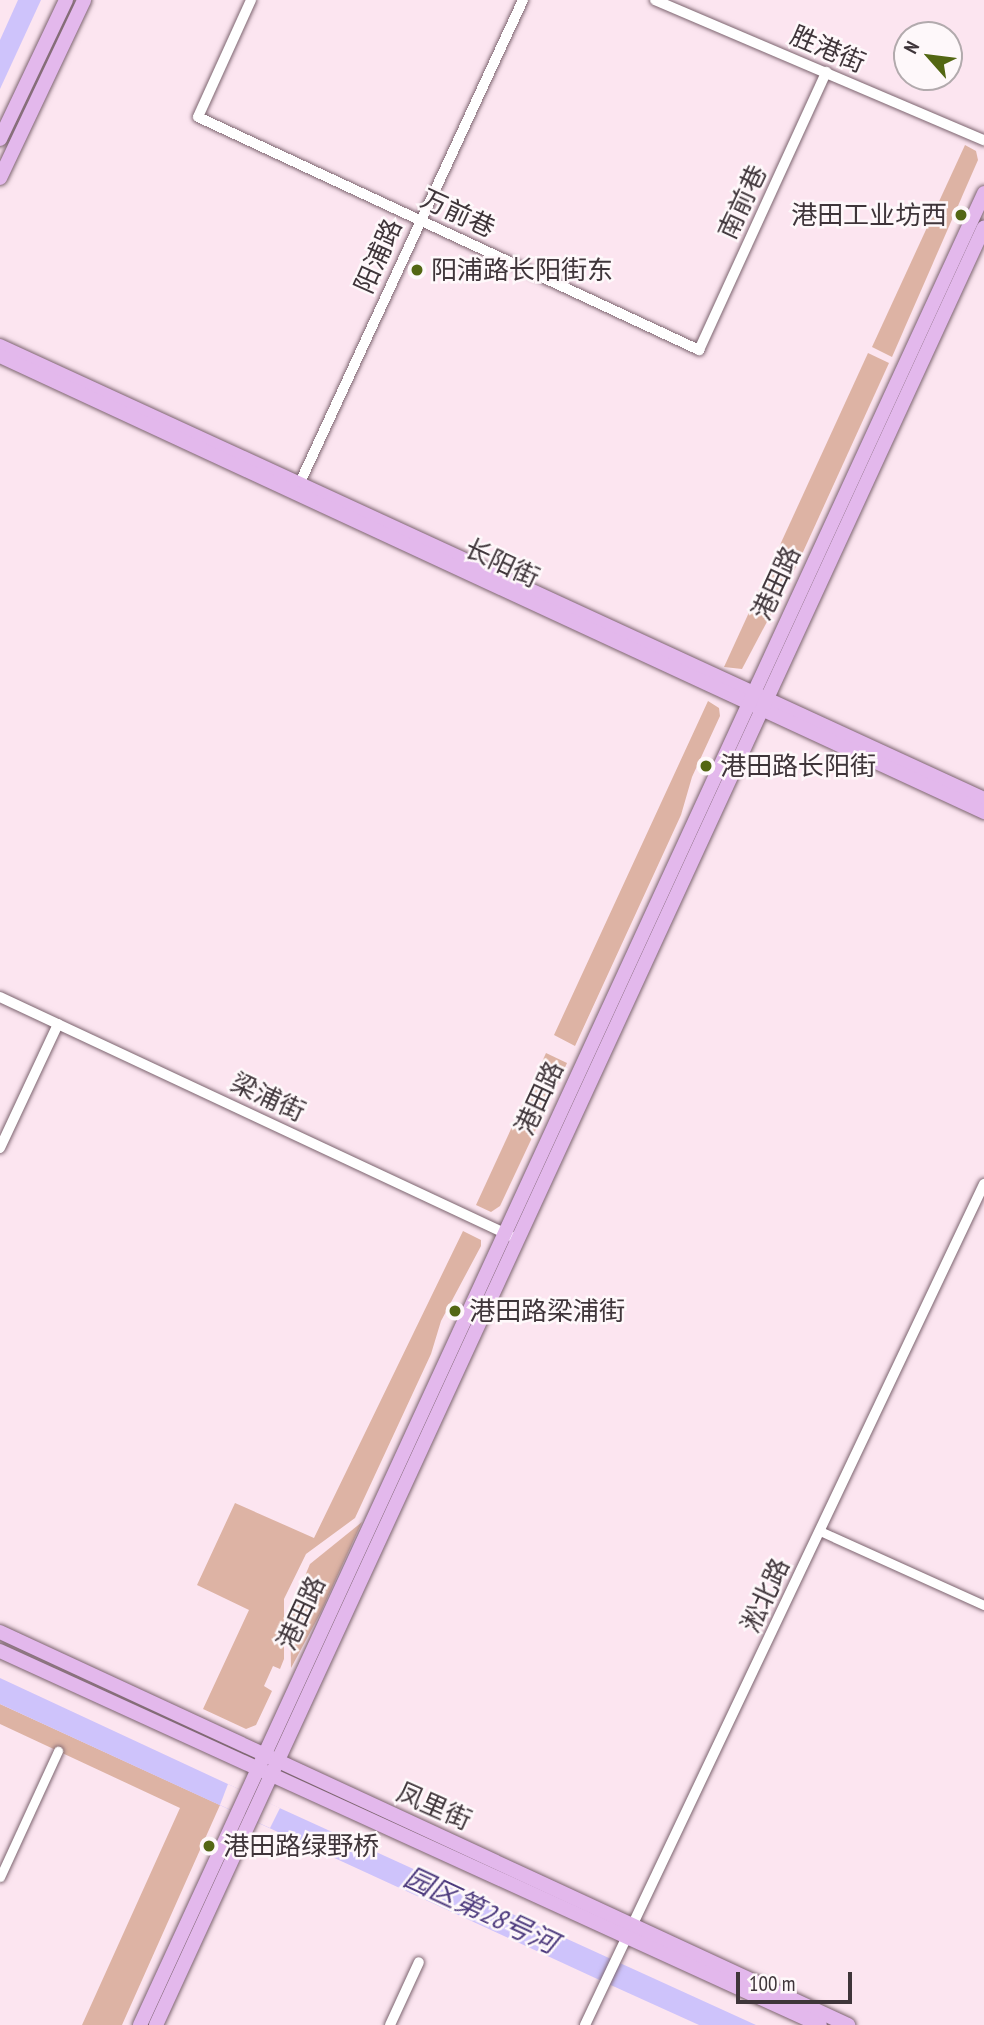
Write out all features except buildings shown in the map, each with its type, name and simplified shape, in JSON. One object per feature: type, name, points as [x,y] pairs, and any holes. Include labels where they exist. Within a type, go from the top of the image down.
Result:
[{"type":"main road","points":[[0,139],[66,0]]},
{"type":"main road","points":[[0,178],[83,0]]},
{"type":"main road","name":"港田路","points":[[253,1795],[270,1776],[270,1757],[756,701],[984,192]]},
{"type":"main road","name":"港田路","points":[[756,701],[984,227]]},
{"type":"main road","name":"长阳街","points":[[0,346],[297,489]]},
{"type":"main road","name":"长阳街","points":[[0,356],[297,489],[756,701],[984,812]]},
{"type":"main road","name":"长阳街","points":[[756,701],[984,800]]},
{"type":"main road","name":"凤里街","points":[[0,1632],[270,1757],[631,1930],[820,2025]]},
{"type":"main road","name":"凤里街","points":[[0,1651],[270,1776],[848,2025]]},
{"type":"main road","name":"港田路","points":[[156,2025],[253,1795],[257,1768],[270,1757]]},
{"type":"main road","name":"港田路","points":[[140,2025],[244,1817]]},
{"type":"street","name":"万前巷","points":[[251,0],[198,117],[699,350]]},
{"type":"street","name":"阳浦路","points":[[297,489],[419,220],[523,0]]},
{"type":"street","name":"胜港街","points":[[655,0],[984,140]]},
{"type":"street","name":"南前巷","points":[[699,350],[826,72]]},
{"type":"street","name":"梁浦街","points":[[0,998],[510,1236]]},
{"type":"street","points":[[0,1148],[58,1024]]},
{"type":"street","name":"淞北路","points":[[585,2025],[984,1184]]},
{"type":"street","points":[[820,1531],[984,1605]]},
{"type":"street","points":[[0,1877],[58,1751]]},
{"type":"street","points":[[390,2025],[419,1962]]},
{"type":"shaded area","points":[[965,145],[976,151],[978,160],[892,357],[872,347]]},
{"type":"shaded area","points":[[868,353],[889,363],[798,563],[742,669],[724,667]]},
{"type":"shaded area","points":[[708,701],[719,708],[720,716],[692,777],[681,815],[575,1046],[554,1035]]},
{"type":"shaded area","points":[[546,1053],[567,1063],[500,1206],[491,1212],[476,1205]]},
{"type":"shaded area","points":[[463,1231],[481,1240],[481,1246],[441,1321],[431,1354],[355,1518],[306,1554],[284,1599],[284,1659],[280,1669],[273,1666],[264,1686],[272,1691],[256,1725],[246,1729],[203,1709],[249,1610],[197,1585],[235,1503],[314,1538]]},
{"type":"shaded area","points":[[362,1522],[321,1612],[291,1668],[290,1611],[310,1564]]},
{"type":"shaded area","points":[[0,1704],[220,1805],[122,2025],[82,2025],[180,1808],[0,1724]]},
{"type":"water","points":[[18,0],[41,0],[0,89],[0,40]]},
{"type":"water","name":"园区第28号河","points":[[0,1678],[756,2025],[699,2025],[593,1977],[0,1704]]},
{"type":"pier","points":[[228,1784],[280,1808],[270,1828],[220,1805]]},
{"type":"place","name":"港田工业坊西","points":[[961,215]]},
{"type":"place","name":"阳浦路长阳街东","points":[[417,270]]},
{"type":"place","name":"港田路长阳街","points":[[706,766]]},
{"type":"place","name":"港田路梁浦街","points":[[455,1311]]},
{"type":"place","name":"港田路绿野桥","points":[[209,1846]]}]
